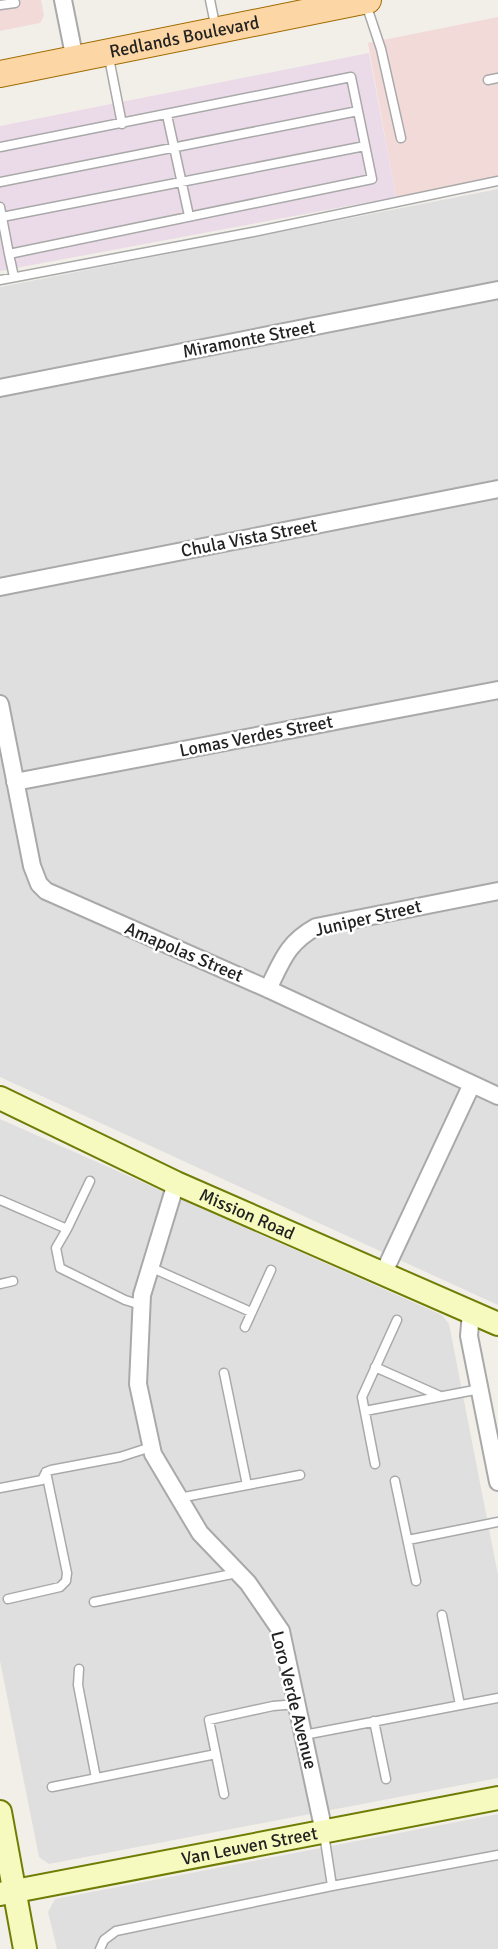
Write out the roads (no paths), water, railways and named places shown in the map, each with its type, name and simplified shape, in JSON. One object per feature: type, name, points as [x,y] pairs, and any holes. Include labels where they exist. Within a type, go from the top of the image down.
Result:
[{"type":"main road","name":"Redlands Boulevard","points":[[0,74],[366,0]]},
{"type":"street","points":[[63,0],[75,60]]},
{"type":"street","name":"Miramonte Street","points":[[0,388],[498,290]]},
{"type":"street","name":"Chula Vista Street","points":[[0,587],[498,489]]},
{"type":"street","name":"Lomas Verdes Street","points":[[15,782],[498,690]]},
{"type":"street","name":"Amapolas Street","points":[[0,704],[35,875],[46,891],[268,989],[498,1096]]},
{"type":"street","name":"Juniper Street","points":[[268,989],[294,941],[316,927],[498,891]]},
{"type":"street","points":[[384,1272],[472,1084]]},
{"type":"street","name":"Mission Road","points":[[0,1098],[176,1183],[384,1272],[498,1324]]},
{"type":"street","name":"Loro Verde Avenue","points":[[176,1183],[150,1267],[141,1305],[138,1384],[151,1447],[200,1533],[238,1573],[280,1631],[324,1832]]},
{"type":"street","points":[[471,1312],[469,1336],[498,1482]]},
{"type":"street","name":"Van Leuven Street","points":[[7,1893],[498,1798]]},
{"type":"street","points":[[0,1812],[7,1893],[25,1949]]},
{"type":"lane","points":[[0,5],[15,3],[14,0]]},
{"type":"lane","points":[[210,0],[216,31]]},
{"type":"lane","points":[[366,0],[381,49],[401,138]]},
{"type":"lane","points":[[108,53],[122,124]]},
{"type":"lane","points":[[0,147],[351,77],[372,178],[9,254]]},
{"type":"lane","points":[[488,80],[498,78]]},
{"type":"lane","points":[[0,182],[358,111]]},
{"type":"lane","points":[[167,115],[189,216]]},
{"type":"lane","points":[[2,217],[365,146]]},
{"type":"lane","points":[[0,280],[253,232],[498,181]]},
{"type":"lane","points":[[0,207],[14,277]]},
{"type":"lane","points":[[90,1181],[56,1248],[60,1268],[125,1300],[141,1305]]},
{"type":"lane","points":[[0,1200],[67,1229]]},
{"type":"lane","points":[[150,1267],[252,1312]]},
{"type":"lane","points":[[245,1327],[271,1270]]},
{"type":"lane","points":[[0,1284],[13,1281]]},
{"type":"lane","points":[[375,1464],[362,1397],[397,1320]]},
{"type":"lane","points":[[375,1367],[440,1396]]},
{"type":"lane","points":[[224,1373],[247,1485]]},
{"type":"lane","points":[[365,1411],[480,1389]]},
{"type":"lane","points":[[46,1472],[120,1457],[151,1447]]},
{"type":"lane","points":[[0,1488],[42,1480],[46,1472]]},
{"type":"lane","points":[[8,1599],[60,1587],[66,1581],[67,1573],[46,1472]]},
{"type":"lane","points":[[179,1498],[300,1475]]},
{"type":"lane","points":[[395,1481],[416,1581]]},
{"type":"lane","points":[[408,1540],[498,1522]]},
{"type":"lane","points":[[93,1602],[238,1573]]},
{"type":"lane","points":[[442,1614],[459,1705]]},
{"type":"lane","points":[[79,1669],[78,1685],[96,1778]]},
{"type":"lane","points":[[304,1735],[498,1698]]},
{"type":"lane","points":[[224,1794],[209,1720],[273,1706],[297,1704]]},
{"type":"lane","points":[[374,1721],[386,1779]]},
{"type":"lane","points":[[52,1787],[216,1754]]},
{"type":"lane","points":[[324,1832],[333,1886]]},
{"type":"lane","points":[[100,1949],[104,1940],[116,1931],[498,1855]]}]
